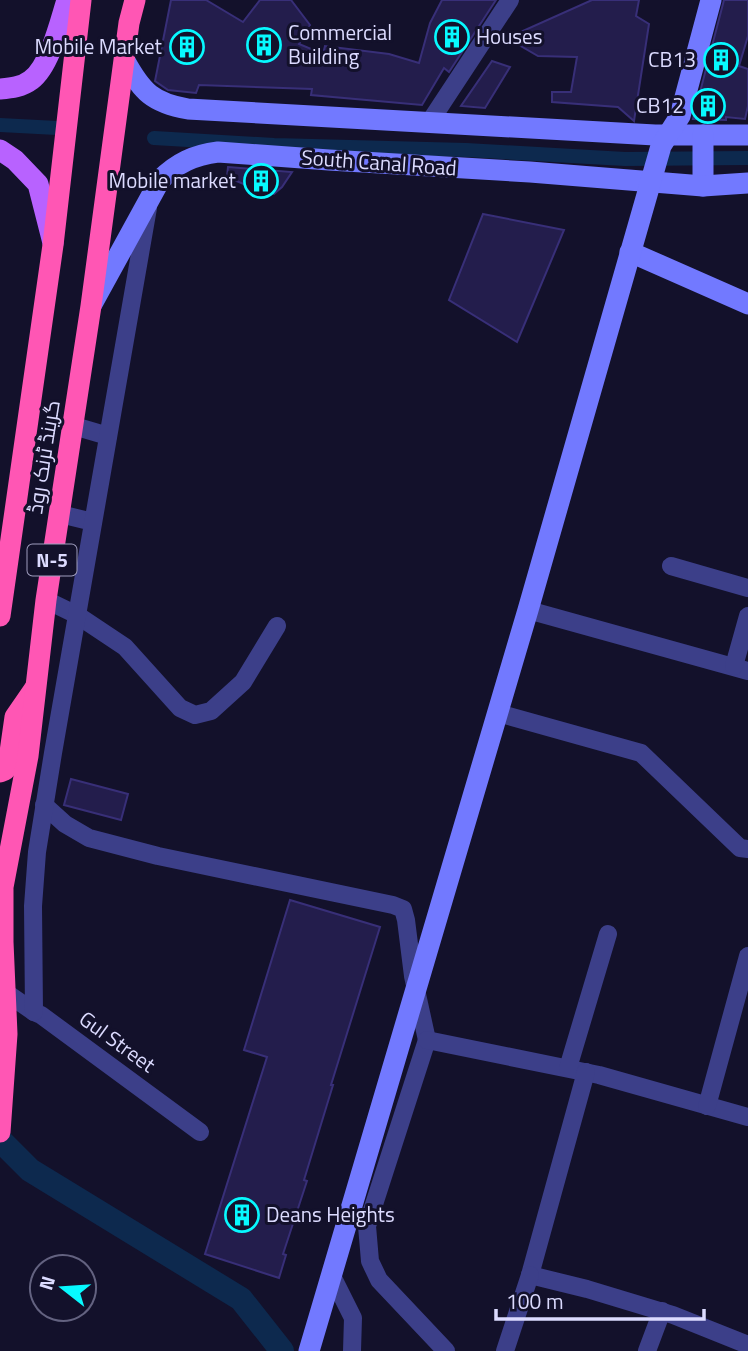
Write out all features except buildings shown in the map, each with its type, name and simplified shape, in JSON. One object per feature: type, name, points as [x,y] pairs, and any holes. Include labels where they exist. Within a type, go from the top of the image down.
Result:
[{"type":"highway","name":"گرینڈ ٹرنک روڈ","points":[[0,617],[4,567],[53,245],[81,0]]},
{"type":"highway","name":"گرینڈ ٹرنک روڈ","points":[[0,1132],[7,1034],[2,942],[3,887],[28,756],[46,600],[74,426],[119,100],[130,70],[130,23],[135,0]]},
{"type":"highway","points":[[0,772],[8,765],[15,717],[36,687]]},
{"type":"main road","points":[[0,89],[24,85],[33,79],[43,66],[67,0]]},
{"type":"main road","points":[[0,150],[15,160],[38,184],[53,245]]},
{"type":"street","points":[[429,124],[510,0]]},
{"type":"street","points":[[309,1351],[416,994],[630,251],[664,141],[680,116],[711,0]]},
{"type":"street","points":[[130,70],[148,95],[162,103],[188,109],[664,141],[748,135]]},
{"type":"street","points":[[703,137],[704,185]]},
{"type":"street","name":"South Canal Road","points":[[91,306],[160,180],[183,162],[202,154],[218,152],[704,185],[748,183]]},
{"type":"street","points":[[34,1012],[33,906],[37,852],[150,197]]},
{"type":"street","points":[[630,251],[748,304]]},
{"type":"street","points":[[74,426],[108,436]]},
{"type":"street","points":[[60,514],[93,522]]},
{"type":"street","points":[[671,566],[748,588]]},
{"type":"street","points":[[46,600],[77,615],[125,647],[180,708],[195,715],[211,711],[243,682],[278,626]]},
{"type":"street","points":[[528,610],[741,668],[748,615]]},
{"type":"street","points":[[36,687],[53,753]]},
{"type":"street","points":[[498,713],[641,752],[740,848],[748,849]]},
{"type":"street","points":[[44,805],[65,824],[89,838],[158,856],[402,909],[406,920],[416,994],[427,1040],[367,1226],[370,1261],[379,1280],[446,1351]]},
{"type":"street","points":[[505,1351],[530,1275],[608,934]]},
{"type":"street","points":[[707,1106],[748,957]]},
{"type":"street","name":"Gul Street","points":[[5,992],[41,1015],[200,1132]]},
{"type":"street","points":[[427,1040],[577,1070],[748,1117]]},
{"type":"street","points":[[530,1275],[662,1311],[748,1345]]},
{"type":"street","points":[[329,1282],[353,1318],[352,1351]]},
{"type":"street","points":[[647,1351],[662,1311]]},
{"type":"waterway","points":[[0,125],[57,128]]},
{"type":"waterway","points":[[154,138],[625,159],[748,158]]},
{"type":"waterway","points":[[0,1140],[30,1170],[241,1299],[282,1351]]},
{"type":"place","name":"Houses","points":[[452,37]]},
{"type":"place","name":"Commercial Building","points":[[264,45]]},
{"type":"place","name":"Mobile Market","points":[[187,47]]},
{"type":"place","name":"CB13","points":[[721,60]]},
{"type":"place","name":"CB12","points":[[708,106]]},
{"type":"place","name":"Mobile market","points":[[261,181]]},
{"type":"place","name":"Deans Heights","points":[[242,1215]]}]
